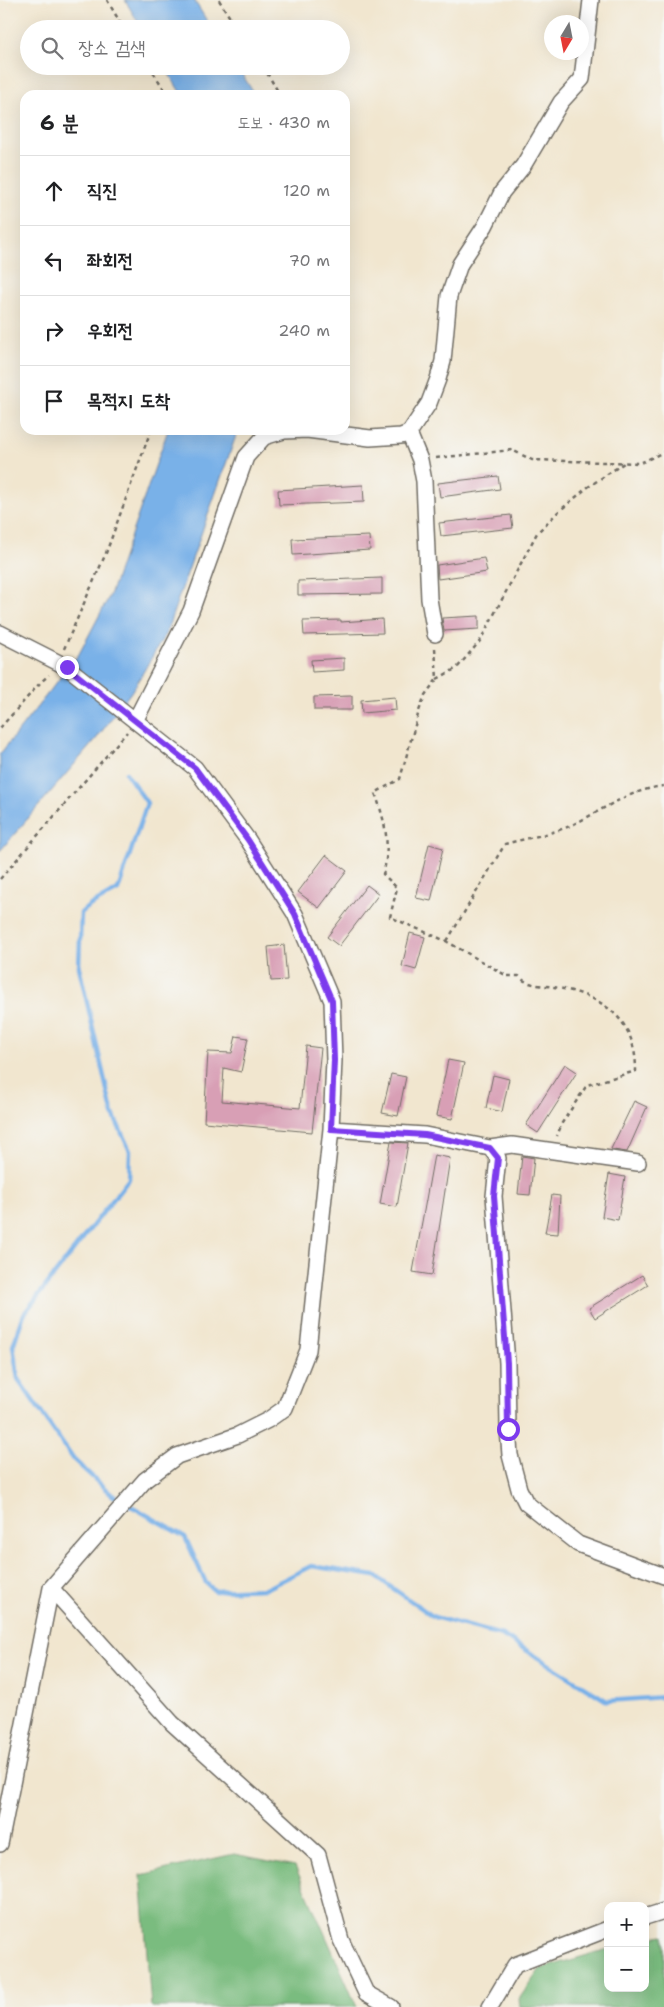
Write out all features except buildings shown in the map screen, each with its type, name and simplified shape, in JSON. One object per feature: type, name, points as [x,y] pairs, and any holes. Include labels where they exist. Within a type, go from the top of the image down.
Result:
[{"type":"street","points":[[346,435],[370,438],[401,436],[410,433],[429,403],[443,361],[449,296],[460,264],[485,226],[502,192],[528,158],[561,102],[582,79],[591,0]]},
{"type":"street","points":[[410,433],[420,460],[424,481],[429,599],[435,634]]},
{"type":"street","points":[[132,717],[192,611],[246,457],[256,444],[264,437],[271,435]]},
{"type":"street","points":[[0,633],[63,664],[195,768],[248,840],[295,914],[332,1001],[334,1060],[331,1129],[308,1350],[285,1408],[268,1420],[238,1435],[177,1456],[145,1480],[51,1588],[0,1844]]},
{"type":"street","points":[[331,1129],[425,1135],[490,1148],[512,1145],[638,1164]]},
{"type":"street","points":[[490,1148],[498,1158],[494,1196],[507,1354],[508,1429],[510,1455],[519,1489],[526,1503],[578,1544],[664,1576]]},
{"type":"street","points":[[51,1588],[172,1723],[318,1855],[341,1940],[366,1993],[391,2007]]},
{"type":"street","points":[[649,1916],[664,1911]]},
{"type":"street","points":[[490,2007],[515,1965],[604,1931]]},
{"type":"path","points":[[107,0],[119,20]]},
{"type":"path","points":[[219,0],[231,20]]},
{"type":"path","points":[[155,75],[165,90]]},
{"type":"path","points":[[268,75],[277,90]]},
{"type":"path","points":[[0,728],[41,682],[63,664],[119,521],[149,435]]},
{"type":"path","points":[[420,460],[512,450],[532,460],[640,463],[664,452]]},
{"type":"path","points":[[550,1151],[562,1123],[587,1085],[636,1071],[636,1051],[628,1028],[613,1010],[592,997],[567,989],[524,982],[519,976],[507,976],[446,941],[390,918],[397,888],[383,874],[388,857],[387,839],[384,817],[375,793],[400,779],[425,695],[437,679],[457,668],[480,641],[537,532],[580,493],[624,463]]},
{"type":"path","points":[[435,634],[437,679]]},
{"type":"path","points":[[0,879],[110,754],[132,717]]},
{"type":"path","points":[[446,941],[505,844],[572,825],[611,802],[649,788],[664,786]]},
{"type":"green space","points":[[234,1854],[295,1866],[357,2007],[151,2007],[141,1875]]},
{"type":"green space","points":[[664,1935],[664,2007],[520,2007],[519,1999],[540,1969],[604,1950],[604,1992],[649,1992],[649,1937]]},
{"type":"water","points":[[125,0],[194,0],[206,20],[137,20]]},
{"type":"water","points":[[170,75],[243,75],[252,90],[179,90]]},
{"type":"water","points":[[166,435],[236,435],[166,633],[134,688],[97,738],[0,851],[0,754],[79,654],[110,595]]},
{"type":"waterway","points":[[126,773],[147,803],[118,890],[89,906],[81,913],[79,967],[112,1112],[130,1151],[129,1179],[24,1314],[13,1346],[18,1379],[74,1460],[112,1495],[185,1537],[206,1583],[215,1591],[265,1589],[311,1566],[375,1576],[434,1617],[502,1635],[607,1701],[664,1697]]},
{"type":"route","points":[[67,667],[128,713],[135,721],[195,768],[248,840],[295,914],[332,1001],[334,1060],[331,1129],[389,1131],[460,1141],[471,1146],[490,1148],[498,1158],[494,1196],[505,1328],[508,1429]]}]
